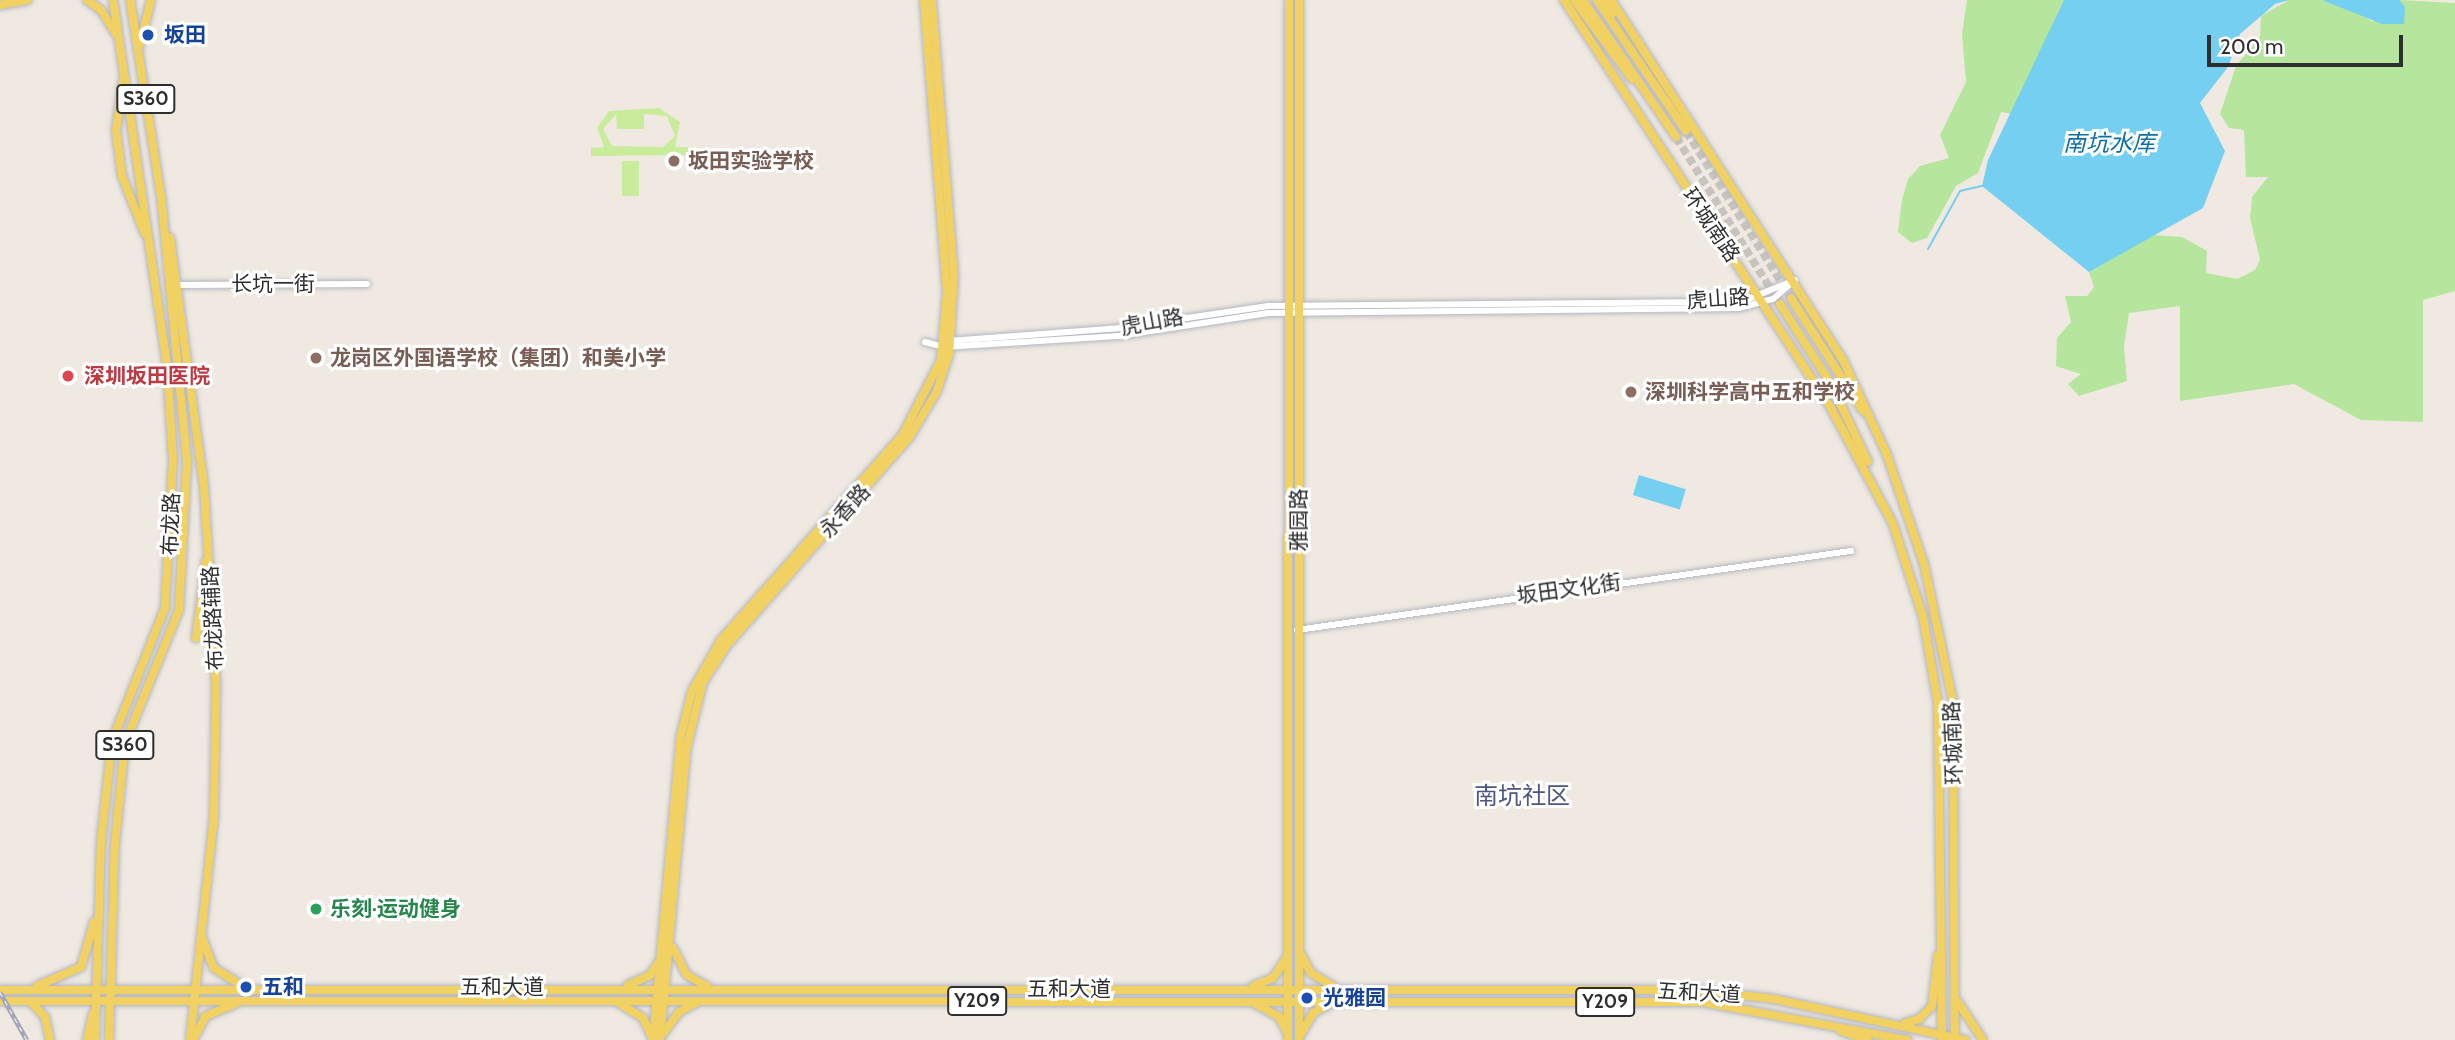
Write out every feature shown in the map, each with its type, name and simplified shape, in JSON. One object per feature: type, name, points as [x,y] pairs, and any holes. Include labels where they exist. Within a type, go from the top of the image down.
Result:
[{"type":"main road","points":[[0,5],[29,0]]},
{"type":"main road","points":[[87,0],[110,21],[120,43]]},
{"type":"main road","name":"布龙路","points":[[95,1040],[98,905],[113,732],[160,629],[168,586],[173,436],[150,246],[113,0]]},
{"type":"main road","name":"布龙路","points":[[109,1040],[125,743],[173,634],[182,587],[186,436],[161,197],[130,0]]},
{"type":"main road","points":[[139,54],[151,0]]},
{"type":"main road","name":"永香路","points":[[662,1001],[663,950],[681,735],[698,678],[721,640],[903,434],[930,389],[948,344],[947,292],[924,0]]},
{"type":"main road","name":"永香路","points":[[663,988],[671,939],[687,746],[703,682],[731,640],[909,438],[937,391],[948,344],[954,276],[932,0]]},
{"type":"main road","name":"雅园路","points":[[1288,1040],[1289,0]]},
{"type":"main road","name":"雅园路","points":[[1299,0],[1299,1040]]},
{"type":"main road","name":"环城南路","points":[[1564,0],[1761,300],[1878,488]]},
{"type":"main road","points":[[1574,0],[1614,60],[1650,97]]},
{"type":"main road","points":[[1583,0],[1676,137]]},
{"type":"main road","points":[[1597,0],[1686,131]]},
{"type":"main road","points":[[1604,0],[1641,65]]},
{"type":"main road","name":"环城南路","points":[[1611,0],[1795,280],[1843,360],[1887,455],[1924,564],[1947,658],[1955,754],[1955,1039]]},
{"type":"main road","points":[[124,71],[116,130],[122,176],[150,246]]},
{"type":"main road","name":"布龙路辅路","points":[[161,197],[179,285],[208,544],[216,686],[214,816],[192,1040]]},
{"type":"main road","name":"环城南路","points":[[1791,298],[1887,455]]},
{"type":"main road","name":"环城南路","points":[[1780,304],[1845,409],[1878,488],[1932,659],[1941,754],[1942,1037]]},
{"type":"main road","points":[[196,638],[208,544]]},
{"type":"main road","points":[[28,989],[81,967],[98,905]]},
{"type":"main road","points":[[1289,909],[1301,909]]},
{"type":"main road","points":[[201,933],[214,968],[248,988]]},
{"type":"main road","points":[[671,939],[687,975],[717,989],[718,1002]]},
{"type":"main road","points":[[1898,1024],[1919,1019],[1932,1006],[1941,940],[1955,940]]},
{"type":"main road","points":[[1243,988],[1273,978],[1289,948]]},
{"type":"main road","points":[[653,1040],[643,1018],[609,1000],[613,988],[650,975],[663,950]]},
{"type":"main road","points":[[1300,953],[1315,976],[1344,989]]},
{"type":"main road","name":"五和大道","points":[[0,990],[1696,990],[1898,1024],[1942,1037],[1966,1040]]},
{"type":"main road","points":[[1955,990],[1964,1017],[1983,1040]]},
{"type":"main road","points":[[192,1040],[211,1012],[248,1000]]},
{"type":"main road","name":"五和大道","points":[[0,1001],[1702,1002],[1908,1040]]},
{"type":"main road","points":[[28,1001],[43,1012],[50,1040]]},
{"type":"main road","points":[[87,1040],[97,1001]]},
{"type":"main road","points":[[653,1040],[662,1001]]},
{"type":"main road","points":[[660,1040],[662,1001]]},
{"type":"main road","points":[[1244,1001],[1279,1017],[1288,1040]]},
{"type":"main road","points":[[660,1040],[679,1012],[704,1002]]},
{"type":"main road","points":[[1299,1040],[1313,1013],[1340,1002]]},
{"type":"main road","points":[[1811,1020],[1868,1040]]},
{"type":"street","name":"虎山路","points":[[948,344],[1288,309],[1761,300],[1795,280]]},
{"type":"street","name":"长坑一街","points":[[179,285],[367,284]]},
{"type":"street","name":"坂田文化街","points":[[1288,631],[1851,551]]},
{"type":"green space","points":[[1967,0],[2064,0],[2012,114],[2001,112],[1978,173],[1956,186],[1927,238],[1912,243],[1898,232],[1902,200],[1908,179],[1920,166],[1949,158],[1940,135],[1966,82],[1962,34]]},
{"type":"green space","points":[[2289,0],[2322,0],[2354,8],[2371,21],[2404,24],[2399,0],[2455,3],[2455,291],[2423,300],[2423,422],[2361,420],[2294,384],[2180,401],[2180,306],[2129,313],[2124,346],[2127,381],[2079,396],[2068,384],[2081,374],[2056,366],[2057,338],[2071,322],[2065,296],[2087,296],[2094,287],[2089,272],[2151,235],[2182,237],[2207,251],[2206,273],[2237,279],[2255,270],[2260,260],[2250,218],[2252,197],[2268,177],[2246,177],[2244,130],[2229,128],[2220,114],[2236,66],[2260,37],[2261,16]]},
{"type":"green space","points":[[659,108],[680,122],[675,147],[693,147],[693,155],[591,156],[591,148],[604,147],[597,128],[609,111]],"holes":[[[616,114],[617,129],[644,129],[644,114],[667,116],[675,136],[663,147],[612,146],[603,129]]]},
{"type":"green space","points":[[622,161],[639,161],[639,196],[622,196]]},
{"type":"water","name":"南坑水库","points":[[2064,0],[2289,0],[2275,4],[2240,34],[2228,67],[2200,103],[2225,151],[2203,208],[2089,272],[1982,186],[1988,160]]},
{"type":"water","points":[[2322,0],[2399,0],[2405,7],[2404,24],[2382,24]]},
{"type":"water","points":[[1639,475],[1686,489],[1680,509],[1633,495]]},
{"type":"waterway","points":[[1928,249],[1960,191],[1982,186]]},
{"type":"tunnel","points":[[1686,131],[1791,298]]},
{"type":"tunnel","points":[[1676,137],[1780,304]]},
{"type":"railway","points":[[0,992],[27,1040]]},
{"type":"place","name":"坂田","points":[[148,35]]},
{"type":"place","name":"坂田实验学校","points":[[674,161]]},
{"type":"place","name":"龙岗区外国语学校（集团）和美小学","points":[[316,358]]},
{"type":"place","name":"深圳坂田医院","points":[[68,376]]},
{"type":"place","name":"深圳科学高中五和学校","points":[[1631,392]]},
{"type":"place","name":"乐刻·运动健身","points":[[316,909]]},
{"type":"place","name":"五和","points":[[246,987]]},
{"type":"place","name":"光雅园","points":[[1307,998]]},
{"type":"district","name":"南坑社区","points":[[1522,796]]}]
